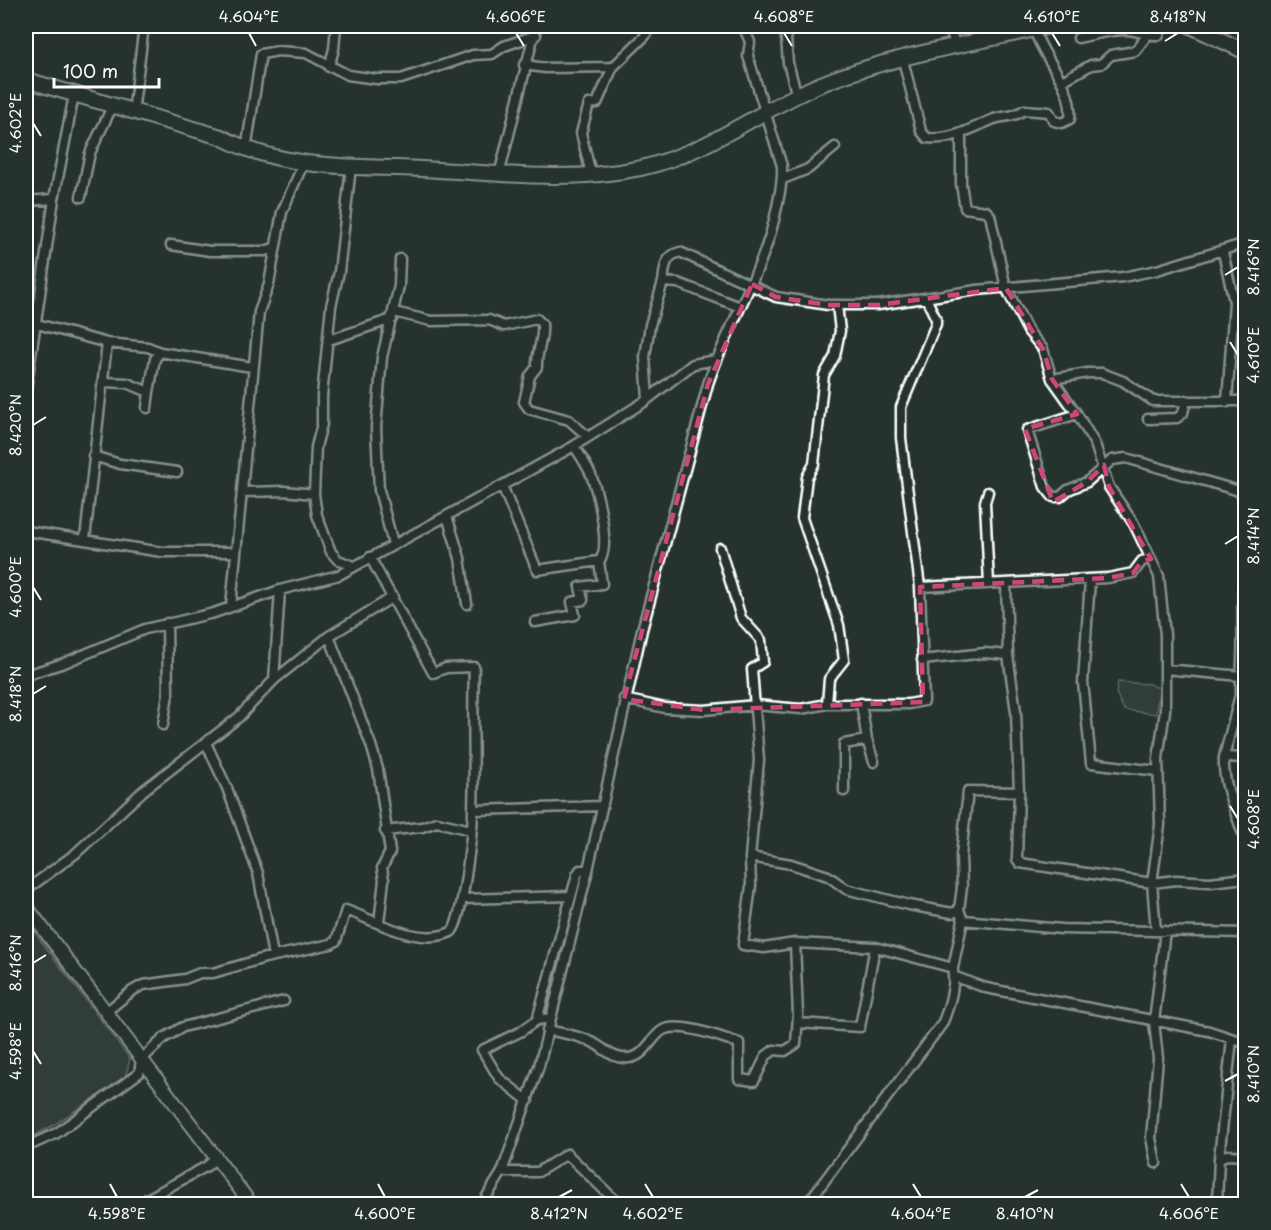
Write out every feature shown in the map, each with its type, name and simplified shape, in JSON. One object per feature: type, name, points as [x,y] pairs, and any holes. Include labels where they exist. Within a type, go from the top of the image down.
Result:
[{"type":"highway","points":[[26,80],[132,113],[221,137],[246,150],[303,162],[351,167],[500,175],[591,174],[642,167],[680,156],[719,140],[797,96],[842,76],[1049,26]]},
{"type":"highway","points":[[1191,26],[1245,52]]},
{"type":"main road","points":[[26,906],[180,1114],[251,1204]]},
{"type":"street","points":[[132,113],[144,26]]},
{"type":"street","points":[[329,67],[334,49],[336,26]]},
{"type":"street","points":[[591,174],[581,133],[590,104],[597,103],[613,67],[645,36],[650,26]]},
{"type":"street","points":[[482,1204],[502,1172],[528,1101],[551,1018],[588,870],[624,699],[690,444],[716,360],[772,236],[783,179],[768,113],[748,56],[750,42],[743,26]]},
{"type":"street","points":[[784,26],[788,63],[797,96]]},
{"type":"street","points":[[948,26],[957,47]]},
{"type":"street","points":[[1078,38],[1102,31],[1129,30],[1147,36],[1159,35],[1163,26]]},
{"type":"street","points":[[903,60],[921,131],[927,138],[941,140],[997,118],[1014,117],[1024,110],[1050,112],[1054,121],[1062,123],[1070,119],[1071,111],[1062,81],[1039,47],[1034,29]]},
{"type":"street","points":[[246,150],[261,54],[278,51],[306,53],[329,67],[365,78],[401,79],[473,56],[492,54],[536,30]]},
{"type":"street","points":[[500,175],[525,77],[524,65],[536,30]]},
{"type":"street","points":[[1062,81],[1091,64],[1101,64],[1111,55],[1135,51],[1147,36]]},
{"type":"street","points":[[524,65],[546,68],[613,67]]},
{"type":"street","points":[[26,390],[27,368],[37,324],[54,199],[74,95]]},
{"type":"street","points":[[81,197],[90,153],[112,106]]},
{"type":"street","points":[[961,134],[961,184],[965,208],[986,211],[992,219],[999,265],[1006,288],[1028,331],[1043,349],[1052,379],[1077,414],[1104,465],[1109,487],[1134,524],[1159,576],[1162,595],[1165,711],[1158,771],[1160,825],[1152,883],[1161,931],[1154,1022],[1158,1058],[1151,1138],[1156,1163]]},
{"type":"street","points":[[783,179],[808,169],[834,147]]},
{"type":"street","points":[[231,606],[259,312],[269,284],[274,248],[285,203],[303,162]]},
{"type":"street","points":[[351,167],[339,272],[331,306],[322,396],[322,424],[316,447],[314,494],[317,515],[328,546],[338,560],[354,566]]},
{"type":"street","points":[[26,201],[54,199]]},
{"type":"street","points":[[648,399],[645,357],[666,261],[669,256],[680,252],[723,274],[752,284],[763,293],[776,297],[837,305],[878,305],[1006,288],[1123,277],[1223,252],[1245,243]]},
{"type":"street","points":[[171,245],[210,251],[265,251],[274,248]]},
{"type":"street","points":[[1223,252],[1234,302],[1227,402]]},
{"type":"street","points":[[393,544],[379,490],[379,453],[376,441],[382,357],[393,315],[400,259]]},
{"type":"street","points":[[663,282],[678,283],[740,307]]},
{"type":"street","points":[[624,699],[666,708],[704,711],[755,705],[801,709],[827,704],[922,702],[920,587],[901,438],[901,407],[936,324],[927,300]]},
{"type":"street","points":[[827,704],[829,680],[844,660],[839,625],[802,518],[802,500],[807,477],[814,464],[824,375],[835,356],[840,331],[837,305]]},
{"type":"street","points":[[329,340],[393,315],[431,321],[489,320],[504,326],[537,320],[542,324],[543,334],[536,356],[537,367],[530,376],[524,402],[529,409],[569,420],[587,436]]},
{"type":"street","points":[[37,324],[107,343],[148,347],[160,352],[252,367]]},
{"type":"street","points":[[85,539],[107,343]]},
{"type":"street","points":[[147,408],[155,359],[160,352]]},
{"type":"street","points":[[26,675],[167,623],[214,613],[280,590],[339,575],[393,544],[503,488],[573,447],[648,399],[693,364],[716,360]]},
{"type":"street","points":[[1052,379],[1088,373],[1102,374],[1123,381],[1154,401],[1245,402]]},
{"type":"street","points":[[104,382],[127,383],[149,392]]},
{"type":"street","points":[[1148,419],[1177,418],[1183,413],[1186,400]]},
{"type":"street","points":[[1077,414],[1027,430],[1048,494],[1060,497],[1068,490],[1087,482],[1112,460],[1132,459],[1245,493]]},
{"type":"street","points":[[503,488],[537,570],[599,561],[604,555],[600,505],[591,474],[573,447]]},
{"type":"street","points":[[93,456],[120,464],[177,472]]},
{"type":"street","points":[[242,492],[284,491],[314,494]]},
{"type":"street","points":[[988,492],[985,502],[989,584]]},
{"type":"street","points":[[447,516],[460,558],[467,604]]},
{"type":"street","points":[[26,531],[162,552],[236,552]]},
{"type":"street","points":[[720,548],[741,618],[761,640],[762,662],[752,669],[759,760],[750,857],[751,886],[743,945],[764,948],[795,943],[875,947],[953,972],[986,988],[1209,1032],[1245,1043]]},
{"type":"street","points":[[106,1012],[143,985],[185,979],[200,973],[213,973],[336,941],[346,910],[406,933],[425,936],[453,932],[458,924],[474,810],[474,667],[446,668],[433,673],[370,557]]},
{"type":"street","points":[[920,587],[1090,580],[1133,573],[1142,561],[1151,559]]},
{"type":"street","points":[[535,622],[575,615],[572,602],[583,600],[580,587],[602,584],[599,561]]},
{"type":"street","points":[[1245,566],[1241,590],[1245,646],[1243,676],[1224,757],[1228,785],[1245,842]]},
{"type":"street","points":[[1090,580],[1083,682],[1090,763],[1158,771]]},
{"type":"street","points":[[1006,584],[1008,655],[1016,712],[1019,792],[1017,861],[1152,883],[1176,880],[1210,882],[1245,878]]},
{"type":"street","points":[[274,680],[280,590]]},
{"type":"street","points":[[26,890],[75,854],[144,789],[239,717],[274,680],[329,636],[393,597]]},
{"type":"street","points":[[163,725],[168,694],[167,623]]},
{"type":"street","points":[[329,636],[376,760],[390,852],[382,868],[384,880],[379,923]]},
{"type":"street","points":[[922,660],[985,653],[1008,655]]},
{"type":"street","points":[[1165,669],[1243,676]]},
{"type":"street","points":[[861,703],[867,740],[874,762]]},
{"type":"street","points":[[844,790],[844,744],[867,740]]},
{"type":"street","points":[[206,743],[227,788],[258,873],[273,956]]},
{"type":"street","points":[[1224,757],[1245,758]]},
{"type":"street","points":[[807,1204],[942,1024],[948,1001],[955,989],[953,972],[963,920],[959,909],[962,886],[961,856],[968,791],[1019,792]]},
{"type":"street","points":[[474,810],[602,806]]},
{"type":"street","points":[[385,831],[422,827],[437,822],[471,830]]},
{"type":"street","points":[[750,857],[791,864],[828,876],[846,889],[909,906],[952,913],[959,909]]},
{"type":"street","points":[[537,1020],[576,875],[580,870],[588,870]]},
{"type":"street","points":[[462,899],[570,896]]},
{"type":"street","points":[[963,920],[1062,929],[1245,933]]},
{"type":"street","points":[[547,1030],[578,1036],[617,1057],[630,1059],[651,1045],[662,1031],[670,1028],[696,1030],[739,1043],[739,1079],[754,1081],[766,1056],[774,1050],[785,1051],[796,1044],[798,1023],[795,943]]},
{"type":"street","points":[[798,1023],[860,1027],[875,947]]},
{"type":"street","points":[[26,1147],[57,1133],[139,1073],[141,1060],[164,1038],[183,1027],[284,1001]]},
{"type":"street","points":[[528,1101],[499,1078],[482,1050],[520,1032],[537,1020],[551,1018]]},
{"type":"street","points":[[1217,1204],[1219,1158],[1232,1039]]},
{"type":"street","points":[[502,1172],[538,1172],[567,1154],[619,1204]]},
{"type":"street","points":[[1219,1158],[1227,1155],[1245,1156]]},
{"type":"street","points":[[138,1204],[207,1166],[217,1158]]},
{"type":"highlighted area","points":[[752,284],[776,297],[828,305],[878,305],[1006,288],[1043,349],[1052,379],[1077,414],[1025,429],[1053,502],[1087,482],[1104,465],[1109,487],[1151,559],[1142,561],[1133,573],[1108,578],[920,587],[923,702],[704,710],[624,699],[708,384]]},
{"type":"shaded area","points":[[1118,682],[1149,684],[1159,688],[1156,714],[1124,710],[1116,693]]},
{"type":"shaded area","points":[[26,921],[130,1059],[125,1078],[52,1126],[26,1140]]}]
